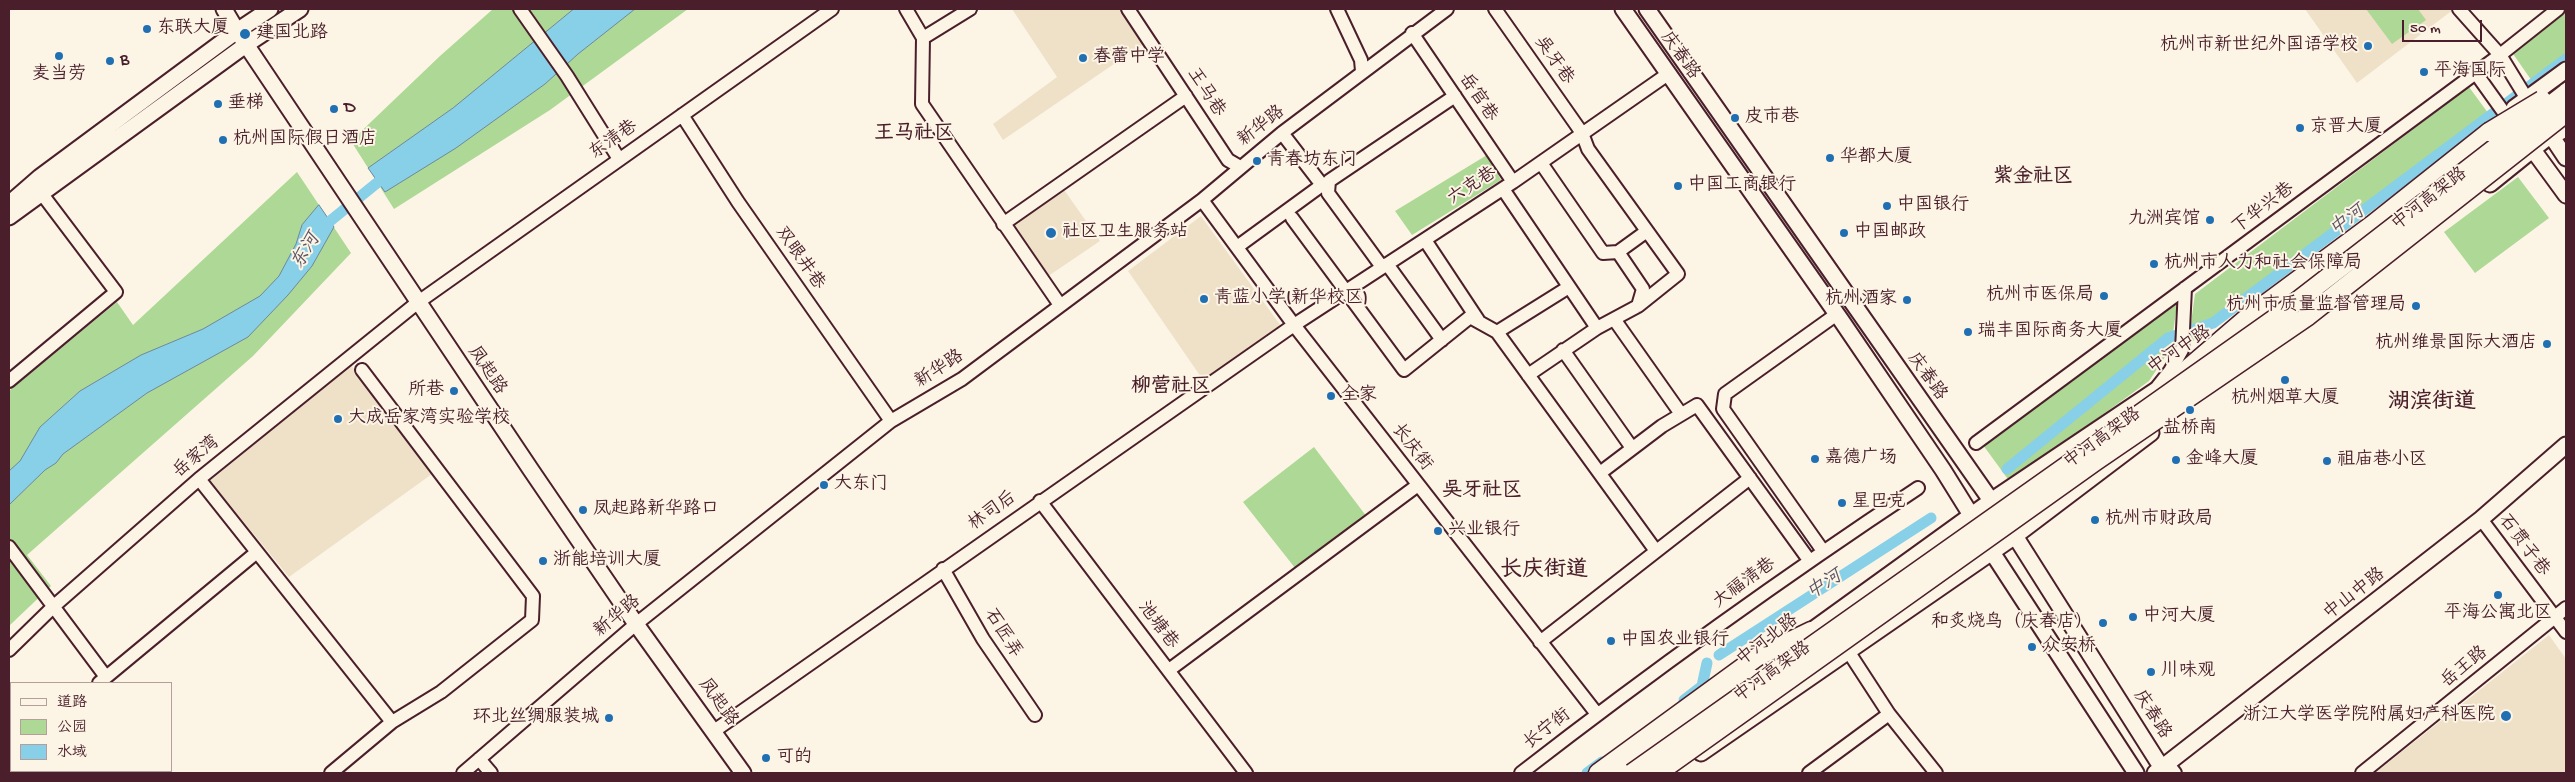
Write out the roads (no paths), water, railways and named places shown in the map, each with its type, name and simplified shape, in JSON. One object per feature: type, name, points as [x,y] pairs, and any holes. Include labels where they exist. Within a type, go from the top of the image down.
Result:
[{"type":"highway","points":[[2185,372],[2248,317],[2372,225],[2489,132],[2566,85]]},
{"type":"highway","name":"中河高架路","points":[[1632,773],[2274,319],[2566,93]]},
{"type":"highway","name":"中河高架路","points":[[1658,773],[2096,461],[2308,316],[2566,113]]},
{"type":"highway","points":[[2551,135],[2566,127]]},
{"type":"highway","points":[[1598,773],[1757,657],[1810,631]]},
{"type":"main road","name":"凤起路","points":[[224,9],[417,302],[636,624],[743,773]]},
{"type":"main road","points":[[9,204],[40,177],[237,31],[270,9]]},
{"type":"main road","points":[[9,217],[247,44],[300,9]]},
{"type":"main road","name":"庆春路","points":[[1623,9],[1837,314],[1972,515],[1990,551],[2136,773]]},
{"type":"main road","name":"庆春路","points":[[1647,9],[2015,536],[2160,771]]},
{"type":"main road","name":"中河中路","points":[[1991,501],[2185,372],[2281,303],[2485,146],[2506,114],[2566,70]]},
{"type":"main road","points":[[2528,99],[2566,158]]},
{"type":"main road","points":[[2506,114],[2566,195]]},
{"type":"main road","points":[[1671,773],[1848,652],[1990,551],[2015,536],[2212,387],[2320,317],[2566,122]]},
{"type":"main road","name":"中山中路","points":[[2160,771],[2481,519],[2566,445]]},
{"type":"main road","name":"中河北路","points":[[1615,773],[1795,648],[1810,631],[1991,501]]},
{"type":"street","name":"东清巷","points":[[417,302],[832,9]]},
{"type":"street","points":[[906,9],[924,38],[922,104],[1060,305]]},
{"type":"street","points":[[924,38],[970,9]]},
{"type":"street","name":"王马巷","points":[[1128,9],[1228,160],[1240,167]]},
{"type":"street","points":[[1336,9],[1361,60],[1362,71]]},
{"type":"street","name":"新华路","points":[[463,773],[636,624],[890,421],[962,379],[1202,200],[1282,133],[1412,33],[1447,9]]},
{"type":"street","name":"吴牙巷","points":[[1495,9],[1582,134],[1588,149],[1678,274],[1638,306]]},
{"type":"street","points":[[2459,9],[2500,55],[2528,99]]},
{"type":"street","name":"下华兴巷","points":[[1976,444],[2500,55],[2558,9]]},
{"type":"street","points":[[521,11],[566,76],[619,159]]},
{"type":"street","name":"岳官巷","points":[[1412,33],[1455,96],[1569,287],[1597,328]]},
{"type":"street","points":[[2475,72],[2506,114]]},
{"type":"street","name":"六克巷","points":[[1294,325],[1508,186],[1668,74]]},
{"type":"street","points":[[1003,224],[1186,96]]},
{"type":"street","points":[[1442,340],[1328,193],[1329,181],[1455,96]]},
{"type":"street","name":"双眼井巷","points":[[682,115],[738,202],[890,421]]},
{"type":"street","points":[[1237,247],[1322,185],[1282,133]]},
{"type":"street","points":[[1541,162],[1603,253],[1618,252],[1647,231]]},
{"type":"street","points":[[9,381],[116,292],[42,194]]},
{"type":"street","name":"长庆街","points":[[1202,200],[1294,325],[1597,714]]},
{"type":"street","points":[[1292,218],[1344,292],[1352,297],[1404,370],[1470,317],[1497,332],[1656,551]]},
{"type":"street","points":[[1425,240],[1478,320]]},
{"type":"street","points":[[1528,375],[1597,328],[1638,306],[1643,289],[1618,252]]},
{"type":"street","points":[[1497,332],[1569,287]]},
{"type":"street","points":[[2154,391],[2170,371],[2182,350],[2185,288]]},
{"type":"street","name":"岳家湾","points":[[9,650],[54,606],[199,479],[417,302]]},
{"type":"street","points":[[1823,550],[1723,409],[1725,394],[1837,314]]},
{"type":"street","points":[[1614,319],[1681,414]]},
{"type":"street","name":"林司后","points":[[714,731],[1294,325]]},
{"type":"street","points":[[1564,350],[1632,448]]},
{"type":"street","points":[[331,773],[392,722],[441,692],[532,620],[533,596],[362,370]]},
{"type":"street","points":[[1600,472],[1681,414],[1697,405],[1809,560]]},
{"type":"street","points":[[1540,642],[1750,478]]},
{"type":"street","points":[[199,479],[392,722]]},
{"type":"street","points":[[1169,670],[1418,485]]},
{"type":"street","name":"大福清巷","points":[[1597,714],[1823,550],[1918,488]]},
{"type":"street","name":"池塘巷","points":[[1040,501],[1246,773]]},
{"type":"street","name":"石贯子巷","points":[[2481,519],[2566,632]]},
{"type":"street","points":[[9,547],[54,606],[103,680],[257,552]]},
{"type":"street","name":"石匠弄","points":[[943,569],[983,639],[1035,715]]},
{"type":"street","name":"岳王路","points":[[2362,773],[2566,608]]},
{"type":"street","points":[[1848,652],[1889,714],[1936,773]]},
{"type":"street","name":"长宁街","points":[[1521,773],[1597,714]]},
{"type":"street","points":[[1809,773],[1889,714]]},
{"type":"street","points":[[479,759],[491,773]]},
{"type":"street","points":[[2160,771],[2171,768],[2175,773]]},
{"type":"water","points":[[574,9],[635,9],[578,54],[545,84],[456,148],[385,192],[368,168],[453,108]]},
{"type":"water","points":[[319,205],[334,227],[312,266],[288,295],[248,337],[147,393],[63,454],[56,463],[45,470],[9,505],[9,471],[20,461],[40,427],[80,391],[141,355],[203,329],[260,296],[279,276],[296,244],[302,225]]},
{"type":"waterway","name":"中河","points":[[2007,469],[2168,338],[2213,323],[2566,59]]},
{"type":"waterway","name":"东河","points":[[319,230],[388,174]]},
{"type":"waterway","name":"中河","points":[[1719,655],[1931,518]]},
{"type":"waterway","name":"中河","points":[[1684,700],[1702,686],[1707,663]]},
{"type":"waterway","name":"中河","points":[[1587,773],[1602,762]]},
{"type":"place","name":"东联大厦","points":[[147,29]]},
{"type":"place","name":"建国北路","points":[[245,34]]},
{"type":"place","name":"杭州市新世纪外国语学校","points":[[2368,46]]},
{"type":"place","name":"麦当劳","points":[[59,56]]},
{"type":"place","name":"春蕾中学","points":[[1083,58]]},
{"type":"place","name":"B","points":[[110,61]]},
{"type":"place","name":"平海国际","points":[[2424,72]]},
{"type":"place","name":"垂梯","points":[[218,104]]},
{"type":"place","name":"D","points":[[334,109]]},
{"type":"place","name":"皮市巷","points":[[1735,118]]},
{"type":"place","name":"京晋大厦","points":[[2300,128]]},
{"type":"place","name":"杭州国际假日酒店","points":[[223,140]]},
{"type":"place","name":"华都大厦","points":[[1830,158]]},
{"type":"place","name":"青春坊东门","points":[[1257,161]]},
{"type":"place","name":"中国工商银行","points":[[1678,186]]},
{"type":"place","name":"中国银行","points":[[1887,206]]},
{"type":"place","name":"九洲宾馆","points":[[2210,220]]},
{"type":"place","name":"社区卫生服务站","points":[[1051,233]]},
{"type":"place","name":"中国邮政","points":[[1844,233]]},
{"type":"place","name":"杭州市人力和社会保障局","points":[[2154,264]]},
{"type":"place","name":"杭州市医保局","points":[[2104,296]]},
{"type":"place","name":"青蓝小学(新华校区)","points":[[1204,299]]},
{"type":"place","name":"杭州酒家","points":[[1907,300]]},
{"type":"place","name":"杭州市质量监督管理局","points":[[2416,306]]},
{"type":"place","name":"瑞丰国际商务大厦","points":[[1968,332]]},
{"type":"place","name":"杭州维景国际大酒店","points":[[2547,344]]},
{"type":"place","name":"杭州烟草大厦","points":[[2285,380]]},
{"type":"place","name":"所巷","points":[[454,391]]},
{"type":"place","name":"全家","points":[[1331,396]]},
{"type":"place","name":"盐桥南","points":[[2190,410]]},
{"type":"place","name":"大成岳家湾实验学校","points":[[338,419]]},
{"type":"place","name":"嘉德广场","points":[[1815,459]]},
{"type":"place","name":"金峰大厦","points":[[2176,460]]},
{"type":"place","name":"祖庙巷小区","points":[[2327,461]]},
{"type":"place","name":"大东门","points":[[824,485]]},
{"type":"place","name":"星巴克","points":[[1842,503]]},
{"type":"place","name":"凤起路新华路口","points":[[583,510]]},
{"type":"place","name":"杭州市财政局","points":[[2095,520]]},
{"type":"place","name":"兴业银行","points":[[1438,531]]},
{"type":"place","name":"浙能培训大厦","points":[[543,561]]},
{"type":"place","name":"平海公寓北区","points":[[2498,595]]},
{"type":"place","name":"中河大厦","points":[[2133,617]]},
{"type":"place","name":"和炙烧鸟（庆春店）","points":[[2103,623]]},
{"type":"place","name":"中国农业银行","points":[[1611,641]]},
{"type":"place","name":"众安桥","points":[[2032,647]]},
{"type":"place","name":"川味观","points":[[2151,672]]},
{"type":"place","name":"浙江大学医学院附属妇产科医院","points":[[2506,716]]},
{"type":"place","name":"环北丝绸服装城","points":[[609,718]]},
{"type":"place","name":"可的","points":[[766,758]]},
{"type":"district","name":"王马社区","points":[[914,135]]},
{"type":"district","name":"紫金社区","points":[[2033,178]]},
{"type":"district","name":"柳营社区","points":[[1171,388]]},
{"type":"district","name":"湖滨街道","points":[[2432,404]]},
{"type":"district","name":"吴牙社区","points":[[1482,492]]},
{"type":"district","name":"长庆街道","points":[[1544,572]]}]
